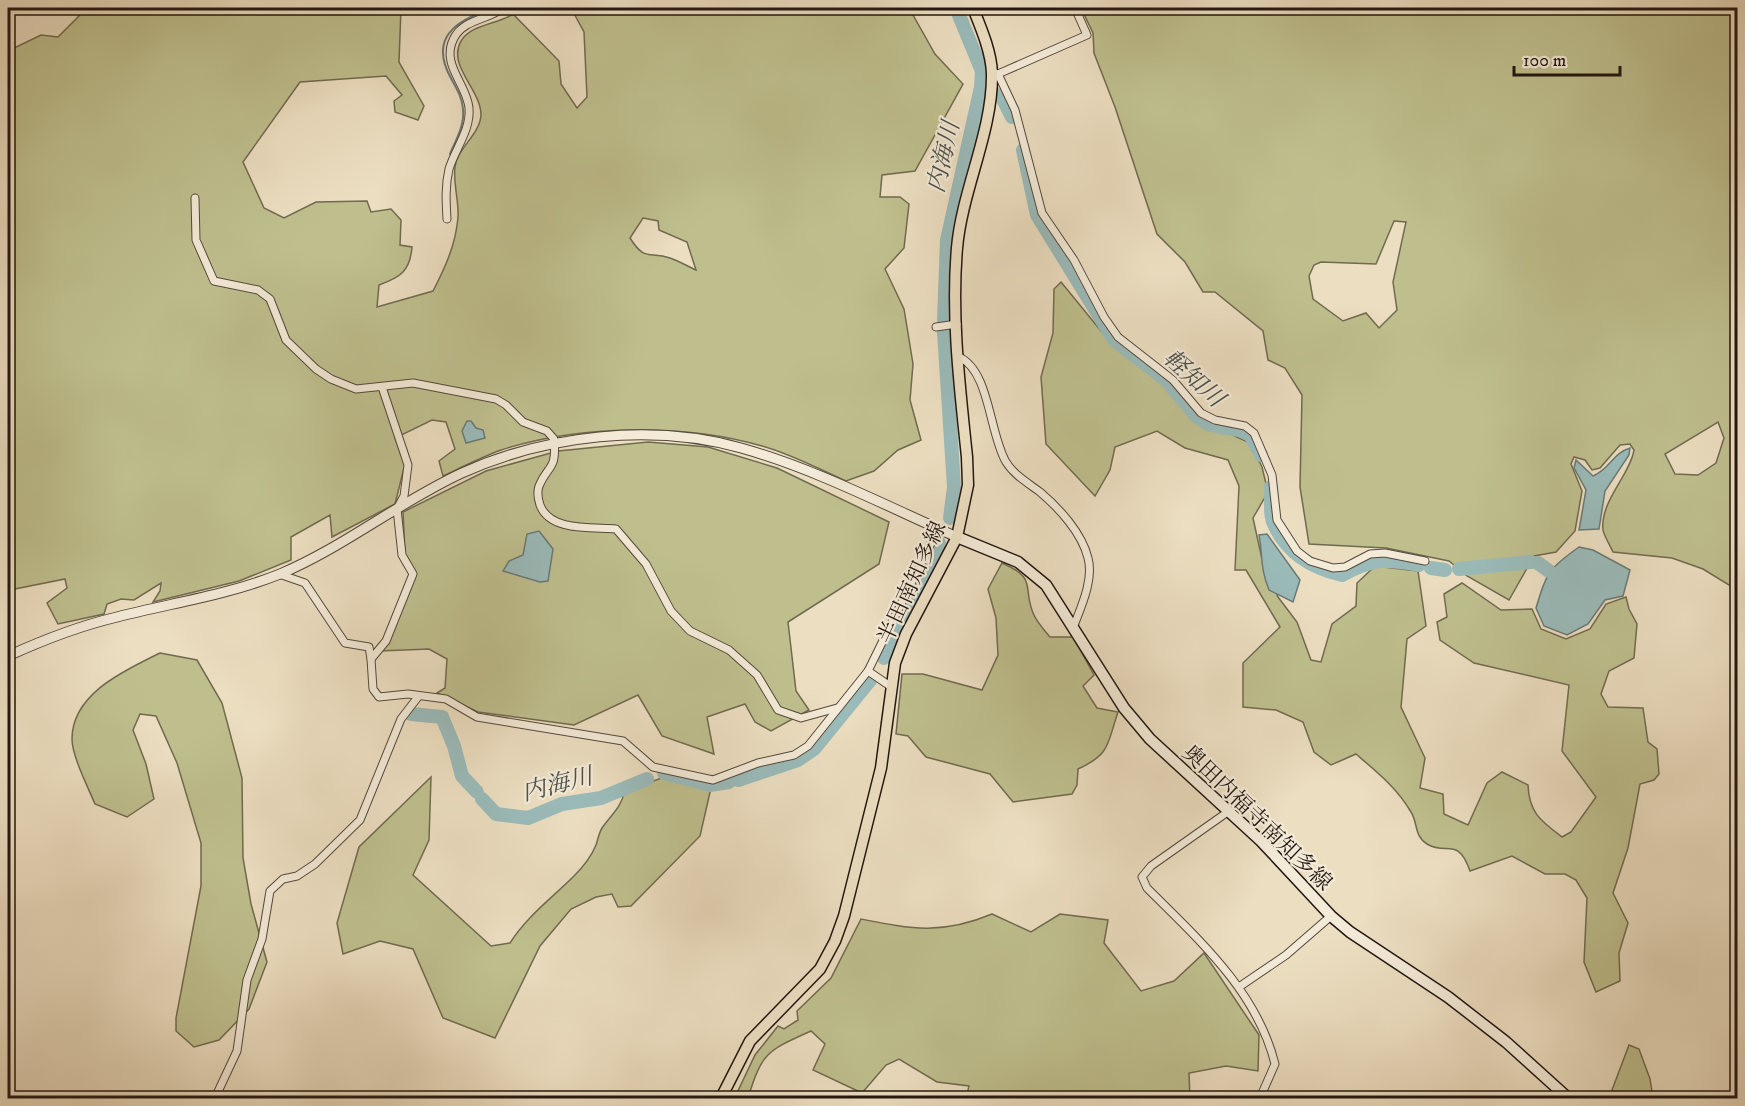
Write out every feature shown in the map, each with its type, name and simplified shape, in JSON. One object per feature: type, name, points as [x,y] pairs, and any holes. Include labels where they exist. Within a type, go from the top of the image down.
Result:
[{"type":"main road","name":"半田南知多線","points":[[721,1098],[750,1041],[820,969],[835,941],[844,916],[881,768],[890,686],[895,663],[906,634],[957,537],[968,485],[957,324],[955,277],[957,245],[995,73],[973,8]]},
{"type":"main road","name":"奥田内福寺南知多線","points":[[957,537],[1008,557],[1035,574],[1056,598],[1072,628],[1124,708],[1145,733],[1172,761],[1229,811],[1331,916],[1350,932],[1446,995],[1506,1041],[1568,1098]]},
{"type":"street","points":[[447,219],[445,187],[450,167],[468,124],[469,110],[454,72],[451,46],[466,25],[503,8]]},
{"type":"street","points":[[1075,8],[1087,35],[995,73],[1015,110],[1042,213],[1074,260],[1104,317],[1118,336],[1173,380],[1201,414],[1215,420],[1245,426],[1254,433],[1267,458],[1272,475],[1277,520],[1297,551],[1310,561],[1333,568],[1345,567],[1370,554],[1385,553],[1425,561]]},
{"type":"street","points":[[195,198],[196,240],[214,281],[258,290],[270,299],[286,340],[316,369],[356,389],[413,382],[496,399],[506,405],[522,422],[552,434],[555,444],[552,469],[538,489],[541,507],[548,518],[568,526],[616,529],[646,564],[671,611],[690,631],[729,650],[757,675],[778,710],[801,718],[837,708]]},
{"type":"street","points":[[936,327],[957,324]]},
{"type":"street","points":[[959,357],[970,362],[979,378],[1006,462],[1063,516],[1084,546],[1089,560],[1089,580],[1072,628]]},
{"type":"street","points":[[371,659],[386,641],[413,574],[402,555],[397,509],[404,496],[408,465],[382,387]]},
{"type":"street","points":[[8,656],[73,629],[233,589],[279,574],[482,464],[555,444],[594,438],[647,435],[739,447],[817,476],[957,537]]},
{"type":"street","points":[[279,574],[305,583],[345,643],[369,647],[372,689],[380,697],[408,694],[446,699],[477,717],[623,741],[653,766],[713,780],[758,763],[794,755],[808,746],[868,671],[938,529]]},
{"type":"street","points":[[868,671],[890,686]]},
{"type":"street","points":[[215,1098],[237,1051],[247,981],[262,939],[270,891],[283,879],[297,876],[315,864],[360,820],[401,719],[418,697]]},
{"type":"street","points":[[1229,811],[1151,866],[1142,877],[1147,888],[1204,945],[1239,987],[1261,1022],[1275,1064],[1260,1098]]},
{"type":"street","points":[[1239,987],[1286,955],[1331,916]]},
{"type":"green space","points":[[87,8],[401,8],[399,62],[424,106],[418,120],[395,112],[394,101],[402,95],[386,76],[300,82],[243,162],[264,208],[284,218],[316,202],[367,201],[371,212],[391,209],[401,220],[400,245],[412,247],[411,255],[399,276],[379,285],[377,307],[433,291],[449,256],[458,217],[455,167],[460,154],[477,128],[481,114],[479,104],[458,59],[461,41],[471,31],[513,14],[559,61],[561,84],[577,108],[587,97],[584,32],[571,8],[909,8],[935,54],[963,84],[915,171],[882,175],[880,197],[900,197],[909,204],[904,248],[885,269],[904,309],[913,364],[910,400],[921,440],[898,450],[874,471],[846,481],[784,453],[762,446],[699,433],[631,430],[597,432],[531,442],[501,450],[443,476],[439,461],[455,449],[446,422],[432,420],[395,438],[405,464],[395,504],[332,537],[330,515],[291,537],[291,560],[239,581],[153,602],[160,591],[161,583],[134,600],[121,599],[107,604],[104,614],[58,624],[47,603],[67,588],[65,579],[15,589],[8,596],[8,51],[41,35],[58,37]],"holes":[[[643,218],[658,221],[659,230],[687,242],[696,270],[670,258],[644,253],[635,245],[630,238]]]},
{"type":"green space","points":[[1081,8],[1737,8],[1737,590],[1703,569],[1672,558],[1613,552],[1603,530],[1603,519],[1610,499],[1631,459],[1634,450],[1630,444],[1620,445],[1600,468],[1592,470],[1585,460],[1574,457],[1571,464],[1582,491],[1575,531],[1556,552],[1534,556],[1509,600],[1467,576],[1449,561],[1386,548],[1309,544],[1300,487],[1302,395],[1285,368],[1268,360],[1263,331],[1215,292],[1203,292],[1185,262],[1157,234],[1115,107],[1094,53],[1093,33]],"holes":[[[1394,221],[1406,222],[1393,282],[1397,310],[1379,328],[1366,313],[1343,321],[1313,299],[1309,276],[1314,265],[1321,262],[1376,264]],[[1718,422],[1724,438],[1716,463],[1698,475],[1675,474],[1665,454]]]},
{"type":"green space","points":[[1061,282],[1110,342],[1157,378],[1194,419],[1208,428],[1226,432],[1250,443],[1262,467],[1268,492],[1253,518],[1262,559],[1278,597],[1297,622],[1311,660],[1321,662],[1332,624],[1356,606],[1357,583],[1375,566],[1418,571],[1426,626],[1407,639],[1401,707],[1425,758],[1420,788],[1443,794],[1444,814],[1468,825],[1487,783],[1502,772],[1528,785],[1534,810],[1562,837],[1571,832],[1596,797],[1562,751],[1569,685],[1474,663],[1440,640],[1437,622],[1447,617],[1444,594],[1462,583],[1501,610],[1532,609],[1541,629],[1566,639],[1590,629],[1606,604],[1626,597],[1637,624],[1634,658],[1609,671],[1601,694],[1608,707],[1643,708],[1648,742],[1657,749],[1659,774],[1654,780],[1640,784],[1628,848],[1613,893],[1628,923],[1619,953],[1620,981],[1596,992],[1584,962],[1587,898],[1576,880],[1565,874],[1545,874],[1512,856],[1470,871],[1466,860],[1456,850],[1434,847],[1423,841],[1411,812],[1399,795],[1356,754],[1331,765],[1314,752],[1303,722],[1276,710],[1243,707],[1243,663],[1280,627],[1246,570],[1235,570],[1239,486],[1228,460],[1185,448],[1157,431],[1115,447],[1110,470],[1095,496],[1046,444],[1041,377],[1053,333],[1054,289]]},
{"type":"green space","points":[[648,442],[708,447],[777,468],[889,522],[879,564],[788,622],[796,691],[809,710],[771,731],[755,722],[745,704],[707,717],[714,754],[662,736],[638,695],[574,725],[478,712],[437,693],[445,688],[447,659],[429,649],[380,651],[416,574],[405,554],[403,512],[486,471],[558,451]]},
{"type":"green space","points":[[1002,563],[1025,578],[1033,613],[1050,637],[1073,637],[1094,675],[1083,686],[1097,708],[1118,712],[1102,753],[1089,764],[1078,769],[1077,785],[1072,794],[1013,802],[990,774],[926,757],[908,736],[896,734],[902,674],[923,674],[982,690],[998,655],[996,618],[988,589]]},
{"type":"green space","points":[[160,653],[197,660],[222,703],[242,778],[243,858],[251,904],[267,962],[249,1009],[219,1040],[194,1047],[176,1031],[176,1018],[201,886],[201,843],[177,763],[156,716],[140,714],[133,730],[146,764],[154,799],[127,817],[95,804],[77,763],[72,739],[74,723],[91,696],[117,676]]},
{"type":"green space","points":[[431,777],[429,840],[413,875],[491,946],[510,943],[532,916],[580,869],[594,849],[602,828],[618,807],[624,792],[664,777],[711,788],[700,836],[631,906],[618,907],[612,894],[596,897],[571,909],[540,946],[495,1038],[443,1018],[413,949],[380,941],[343,954],[337,923],[359,847]]},
{"type":"green space","points":[[992,914],[1031,932],[1060,914],[1108,920],[1104,943],[1141,991],[1174,981],[1204,953],[1259,1035],[1258,1071],[1226,1066],[1189,1073],[1190,1098],[966,1098],[969,1086],[937,1082],[899,1059],[886,1065],[862,1093],[813,1070],[825,1044],[811,1031],[785,1043],[768,1055],[762,1062],[748,1098],[740,1098],[737,1093],[755,1055],[778,1026],[784,1029],[798,1020],[797,1011],[831,978],[861,919],[927,928],[958,925]]},
{"type":"green space","points":[[1629,1045],[1639,1049],[1650,1079],[1653,1098],[1609,1098]]},
{"type":"water","points":[[467,421],[471,421],[476,428],[483,430],[485,438],[466,443],[462,431]]},
{"type":"water","points":[[1630,448],[1629,455],[1605,491],[1599,529],[1579,530],[1586,490],[1574,468],[1576,460],[1593,476],[1603,470],[1624,450]]},
{"type":"water","points":[[539,531],[553,549],[548,581],[540,582],[503,571],[509,561],[523,555],[527,534]]},
{"type":"water","points":[[1267,534],[1300,580],[1293,602],[1269,590],[1263,569],[1259,535]]},
{"type":"water","points":[[1579,547],[1593,550],[1630,570],[1623,596],[1605,600],[1588,624],[1567,635],[1544,626],[1536,608],[1550,572]]},
{"type":"waterway","points":[[450,154],[461,127],[463,109],[459,94],[447,70],[443,57],[443,46],[447,37],[461,22],[492,8]]},
{"type":"waterway","name":"内海川","points":[[944,320],[947,240],[981,87],[982,71],[956,8]]},
{"type":"waterway","name":"軽知川","points":[[1001,95],[1012,117]]},
{"type":"waterway","name":"軽知川","points":[[1023,150],[1037,215],[1114,340],[1166,380],[1196,416],[1210,425],[1239,430],[1250,435],[1261,455]]},
{"type":"waterway","name":"内海川","points":[[944,332],[954,487],[950,518]]},
{"type":"waterway","name":"軽知川","points":[[1271,487],[1272,516],[1279,535],[1293,551],[1311,564],[1342,575],[1362,565],[1380,561],[1419,565]]},
{"type":"waterway","name":"内海川","points":[[884,658],[939,543]]},
{"type":"waterway","name":"軽知川","points":[[1459,569],[1531,562]]},
{"type":"waterway","name":"軽知川","points":[[1538,563],[1549,571]]},
{"type":"waterway","name":"軽知川","points":[[1431,568],[1445,570]]},
{"type":"waterway","name":"内海川","points":[[738,780],[798,760],[814,749],[871,679]]},
{"type":"waterway","name":"内海川","points":[[411,714],[442,717],[454,746],[462,776],[477,792]]},
{"type":"waterway","name":"内海川","points":[[664,773],[710,785],[729,782]]},
{"type":"waterway","name":"内海川","points":[[482,799],[496,814],[528,818],[562,804],[601,798],[647,779]]}]
